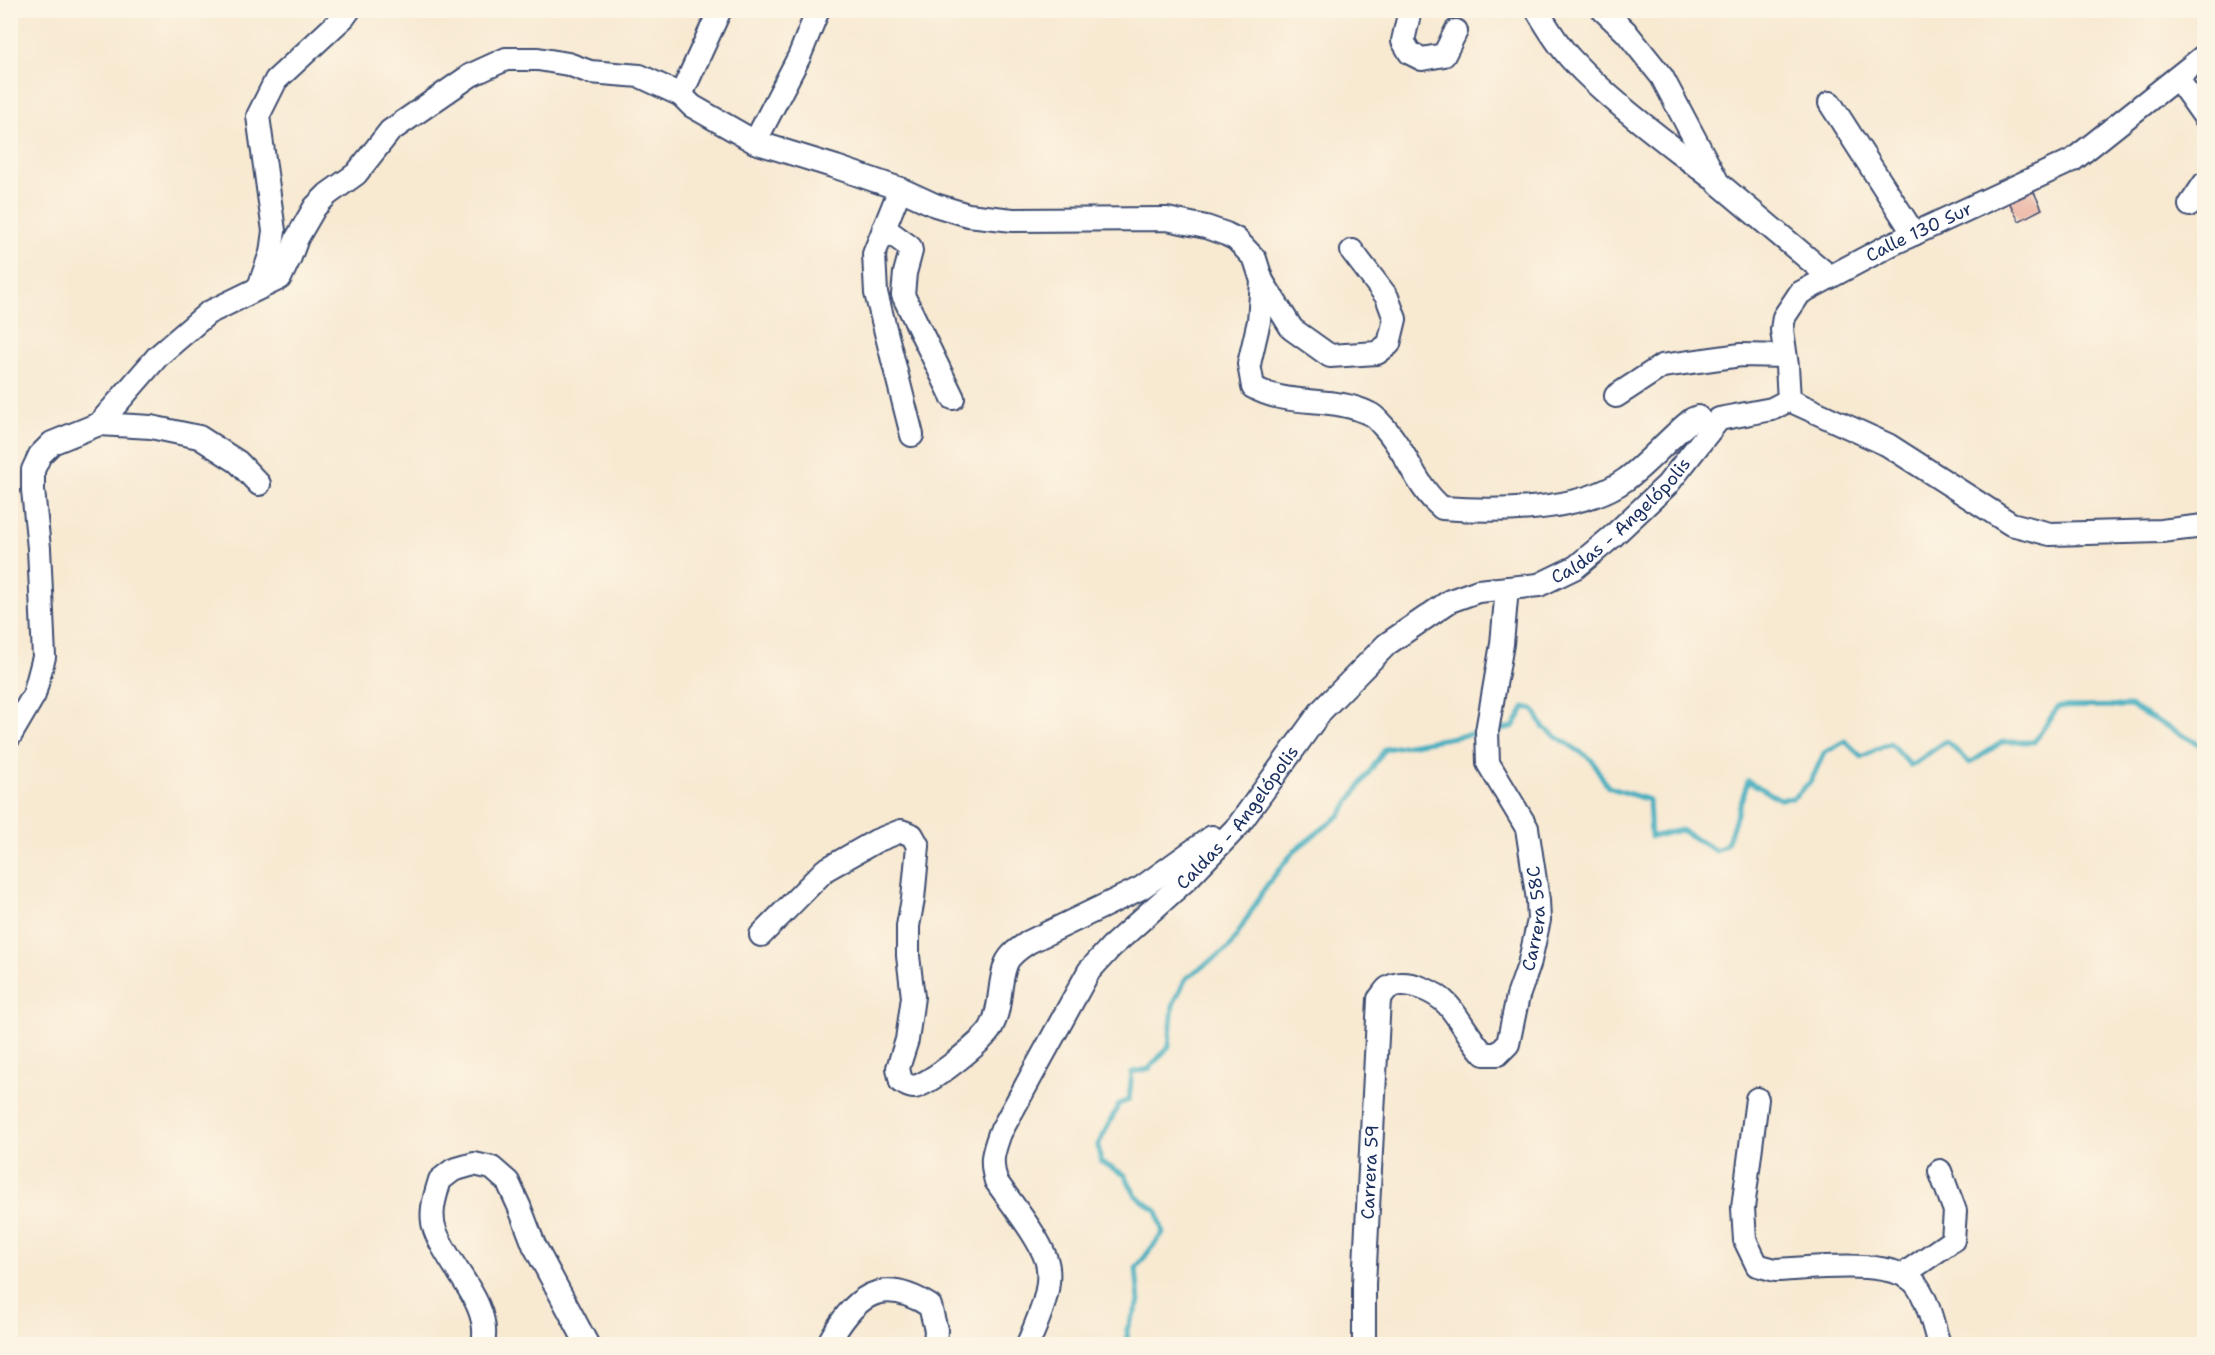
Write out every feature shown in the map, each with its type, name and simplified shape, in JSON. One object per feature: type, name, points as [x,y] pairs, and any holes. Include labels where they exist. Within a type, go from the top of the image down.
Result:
[{"type":"street","points":[[259,287],[271,253],[274,231],[258,116],[276,80],[349,10]]},
{"type":"street","points":[[681,95],[720,10]]},
{"type":"street","points":[[755,142],[799,57],[818,10]]},
{"type":"street","points":[[1410,10],[1403,41],[1410,53],[1422,59],[1444,55],[1456,31]]},
{"type":"street","points":[[1536,10],[1569,58],[1592,80],[1830,277]]},
{"type":"street","points":[[1603,10],[1626,32],[1662,78],[1718,183]]},
{"type":"street","name":"Calle 130 Sur","points":[[1789,400],[1782,330],[1784,317],[1800,293],[1914,234],[2073,160],[2205,56]]},
{"type":"street","points":[[99,424],[158,356],[208,313],[280,278],[301,229],[315,207],[328,194],[356,174],[390,131],[455,86],[488,66],[506,59],[538,59],[568,64],[590,72],[640,76],[681,95],[692,106],[755,142],[900,189],[935,205],[968,215],[1012,220],[1167,219],[1206,227],[1236,239],[1243,245],[1255,259],[1262,280],[1292,329],[1330,356],[1377,354],[1389,344],[1395,319],[1387,297],[1352,251]]},
{"type":"street","points":[[2177,78],[2205,116]]},
{"type":"street","points":[[1830,103],[1914,234]]},
{"type":"street","points":[[2190,205],[2205,184]]},
{"type":"street","points":[[900,189],[874,254],[876,292],[912,435]]},
{"type":"street","points":[[884,228],[910,248],[903,295],[953,398]]},
{"type":"street","points":[[1262,280],[1259,321],[1250,364],[1253,387],[1265,394],[1292,401],[1350,406],[1372,414],[1397,441],[1430,499],[1442,508],[1533,509],[1593,496],[1624,481],[1693,418],[1701,419],[1709,431],[1723,418],[1772,409],[1789,400],[1888,446],[2011,524],[2050,534],[2161,531],[2205,526]]},
{"type":"street","points":[[1616,396],[1662,366],[1741,355],[1785,356]]},
{"type":"street","points":[[10,736],[34,694],[44,657],[33,470],[40,455],[52,442],[99,424],[151,427],[200,437],[238,462],[259,484]]},
{"type":"street","name":"Caldas - Angelópolis","points":[[1028,1344],[1038,1321],[1047,1284],[1048,1268],[1044,1251],[996,1181],[992,1155],[1000,1134],[1089,971],[1111,947],[1188,878],[1238,826],[1321,711],[1387,644],[1450,601],[1478,591],[1539,585],[1576,567],[1614,536],[1667,485],[1709,431]]},
{"type":"street","name":"Carrera 58C","points":[[1379,999],[1388,988],[1400,985],[1413,986],[1432,993],[1447,1004],[1472,1041],[1484,1054],[1498,1054],[1508,1044],[1518,996],[1529,965],[1539,920],[1527,828],[1488,763],[1487,731],[1502,644],[1507,588]]},
{"type":"street","points":[[761,935],[825,870],[876,841],[901,831],[912,835],[918,846],[908,926],[908,956],[913,997],[907,1040],[898,1068],[901,1082],[910,1087],[917,1086],[929,1082],[990,1029],[999,1006],[1006,964],[1014,952],[1029,942],[1141,888],[1210,838],[1238,826]]},
{"type":"street","name":"Carrera 59","points":[[1364,1344],[1365,1272],[1379,999]]},
{"type":"street","points":[[1757,1099],[1743,1209],[1745,1240],[1757,1265],[1774,1270],[1885,1268],[1904,1274],[1918,1286],[1938,1344]]},
{"type":"street","points":[[483,1344],[485,1324],[478,1306],[435,1230],[433,1211],[440,1180],[453,1170],[474,1164],[492,1168],[508,1182],[534,1245],[587,1344]]},
{"type":"street","points":[[1904,1274],[1953,1240],[1955,1211],[1940,1171]]},
{"type":"street","points":[[828,1344],[841,1320],[866,1295],[888,1291],[913,1295],[930,1306],[936,1330],[935,1344]]},
{"type":"building","points":[[2029,182],[2042,209],[2019,221],[2005,194]]},
{"type":"waterway","points":[[1492,730],[1513,727],[1525,707],[1533,709],[1544,728],[1591,759],[1608,787],[1649,800],[1651,837],[1681,830],[1716,851],[1727,844],[1748,781],[1780,799],[1793,798],[1811,781],[1824,753],[1845,741],[1862,757],[1890,743],[1911,766],[1946,741],[1970,763],[2002,742],[2034,742],[2058,707],[2130,706],[2204,747]]},
{"type":"waterway","points":[[1128,1344],[1127,1329],[1139,1302],[1136,1268],[1163,1233],[1157,1211],[1136,1196],[1125,1175],[1101,1162],[1098,1145],[1119,1104],[1129,1100],[1132,1072],[1149,1069],[1169,1046],[1173,1005],[1186,978],[1229,948],[1267,885],[1295,850],[1340,815],[1385,749],[1483,732]]}]
